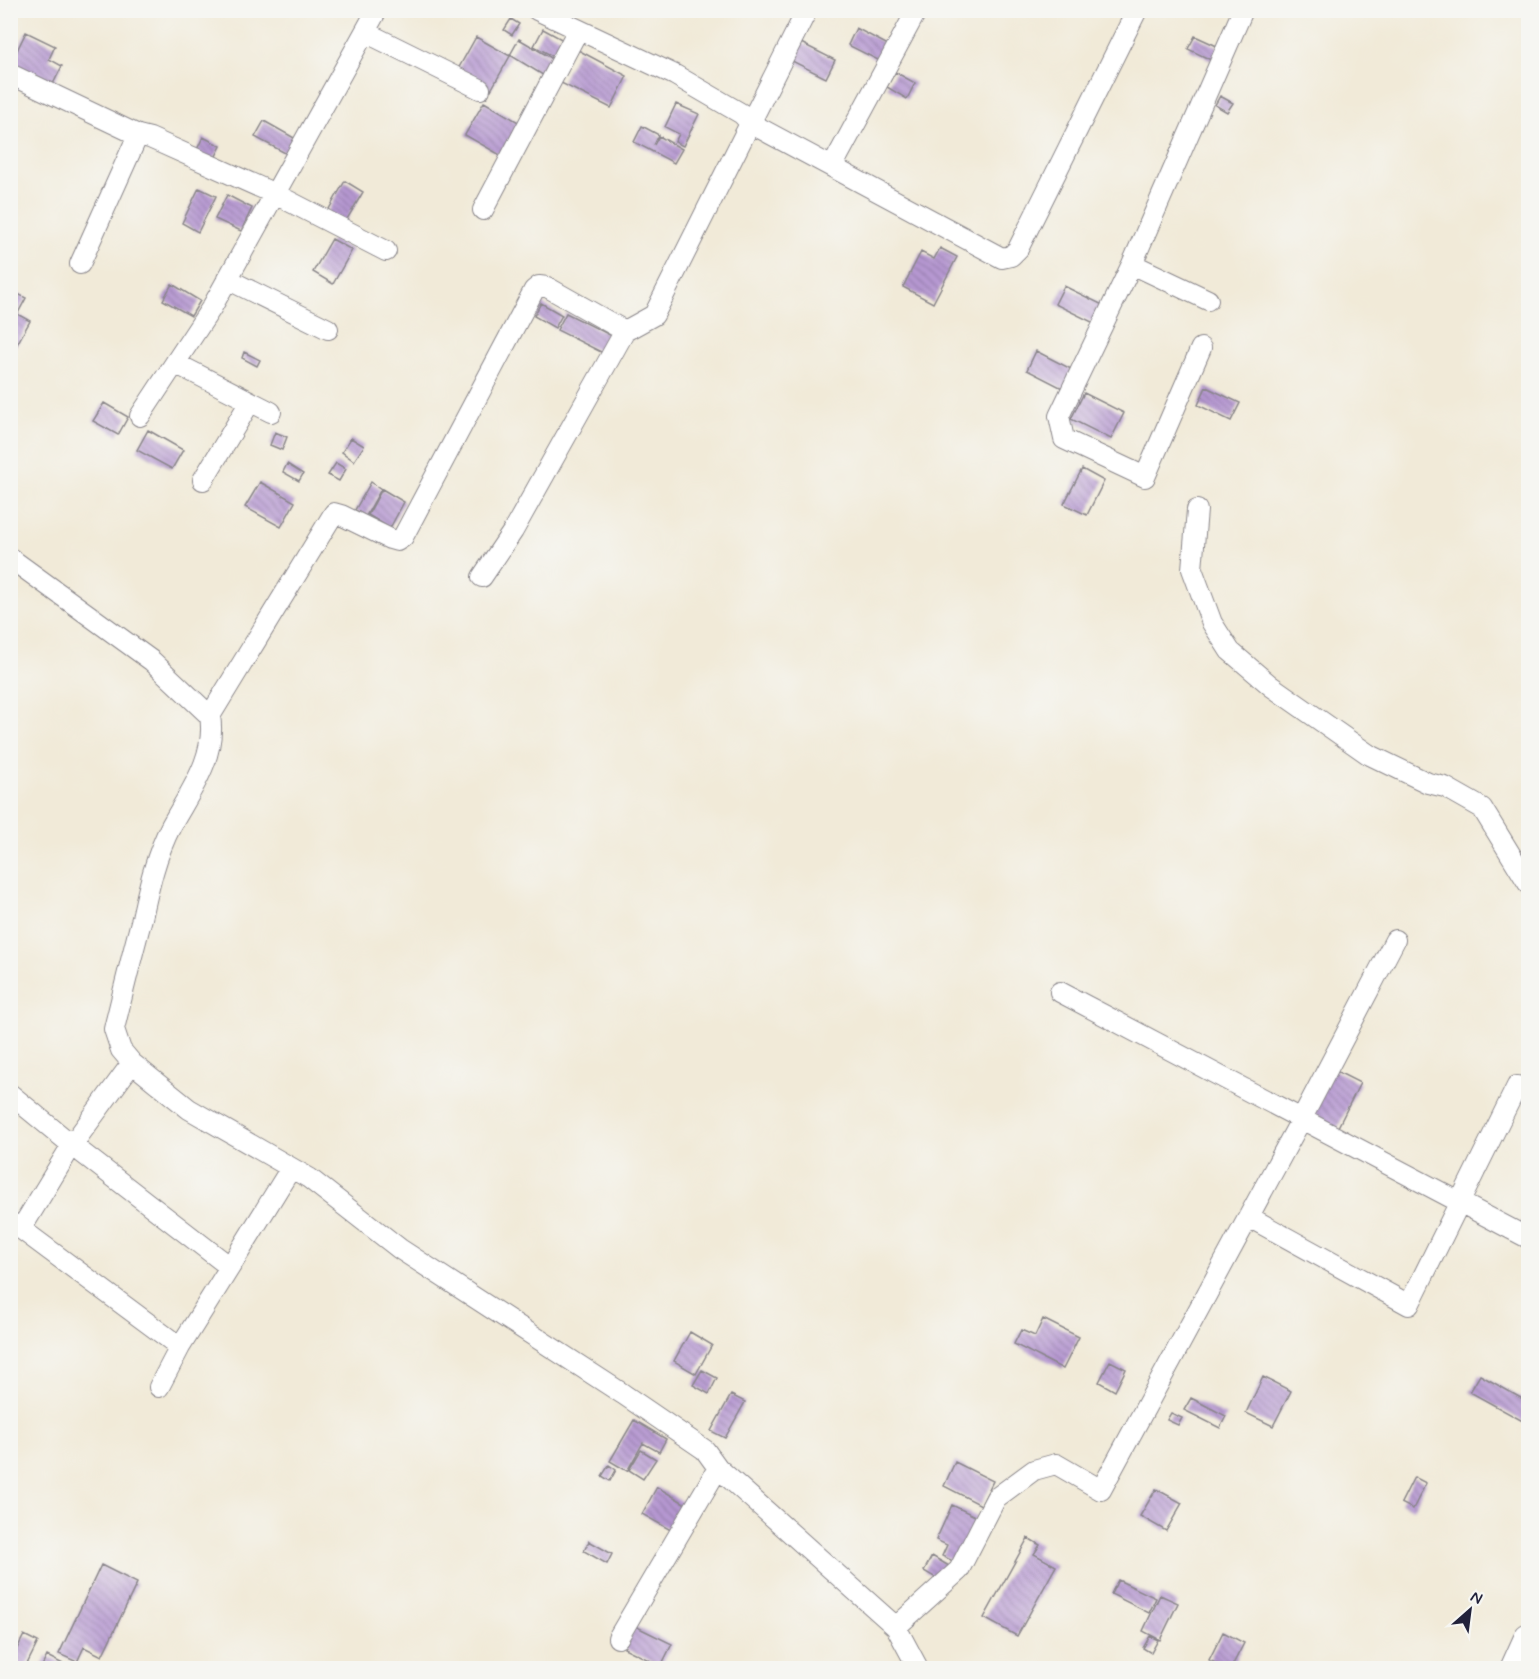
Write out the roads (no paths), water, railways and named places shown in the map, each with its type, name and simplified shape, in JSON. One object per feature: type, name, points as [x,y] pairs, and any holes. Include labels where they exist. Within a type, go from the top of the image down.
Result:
[{"type":"street","points":[[140,416],[176,363],[227,279],[378,10]]},
{"type":"street","points":[[537,10],[675,75],[742,114],[750,123],[1002,258],[1011,256],[1018,249],[1137,10]]},
{"type":"street","points":[[482,577],[513,531],[625,331],[654,315],[807,10]]},
{"type":"street","points":[[832,167],[917,10]]},
{"type":"street","points":[[1201,348],[1145,477],[1064,439],[1059,416],[1132,264],[1243,10]]},
{"type":"street","points":[[483,210],[578,30]]},
{"type":"street","points":[[365,32],[480,89]]},
{"type":"street","points":[[10,74],[138,135],[150,138],[275,194],[386,251]]},
{"type":"street","points":[[80,264],[138,135]]},
{"type":"street","points":[[1132,264],[1208,300]]},
{"type":"street","points":[[227,279],[328,329]]},
{"type":"street","points":[[210,716],[334,513],[390,539],[397,541],[403,537],[529,300],[539,286],[547,287],[625,331]]},
{"type":"street","points":[[176,363],[271,412]]},
{"type":"street","points":[[203,480],[250,402]]},
{"type":"street","points":[[1197,510],[1192,569],[1212,623],[1230,651],[1271,686],[1368,754],[1428,783],[1444,787],[1482,808],[1528,883]]},
{"type":"street","points":[[10,558],[152,661],[210,716],[212,728],[210,740],[197,782],[171,827],[153,866],[114,1029],[122,1050],[132,1063],[189,1109],[326,1191],[400,1250],[623,1394],[705,1450],[718,1468],[896,1627],[918,1668]]},
{"type":"street","points":[[896,1627],[959,1570],[996,1498],[1034,1470],[1056,1464],[1101,1490],[1302,1118],[1395,940]]},
{"type":"street","points":[[1059,992],[1528,1238]]},
{"type":"street","points":[[132,1063],[16,1226],[180,1347]]},
{"type":"street","points":[[1249,1216],[1409,1305],[1517,1086]]},
{"type":"street","points":[[10,1094],[230,1267]]},
{"type":"street","points":[[159,1387],[180,1347],[291,1168]]},
{"type":"street","points":[[618,1638],[718,1468]]},
{"type":"street","points":[[1514,1668],[1528,1637]]}]
